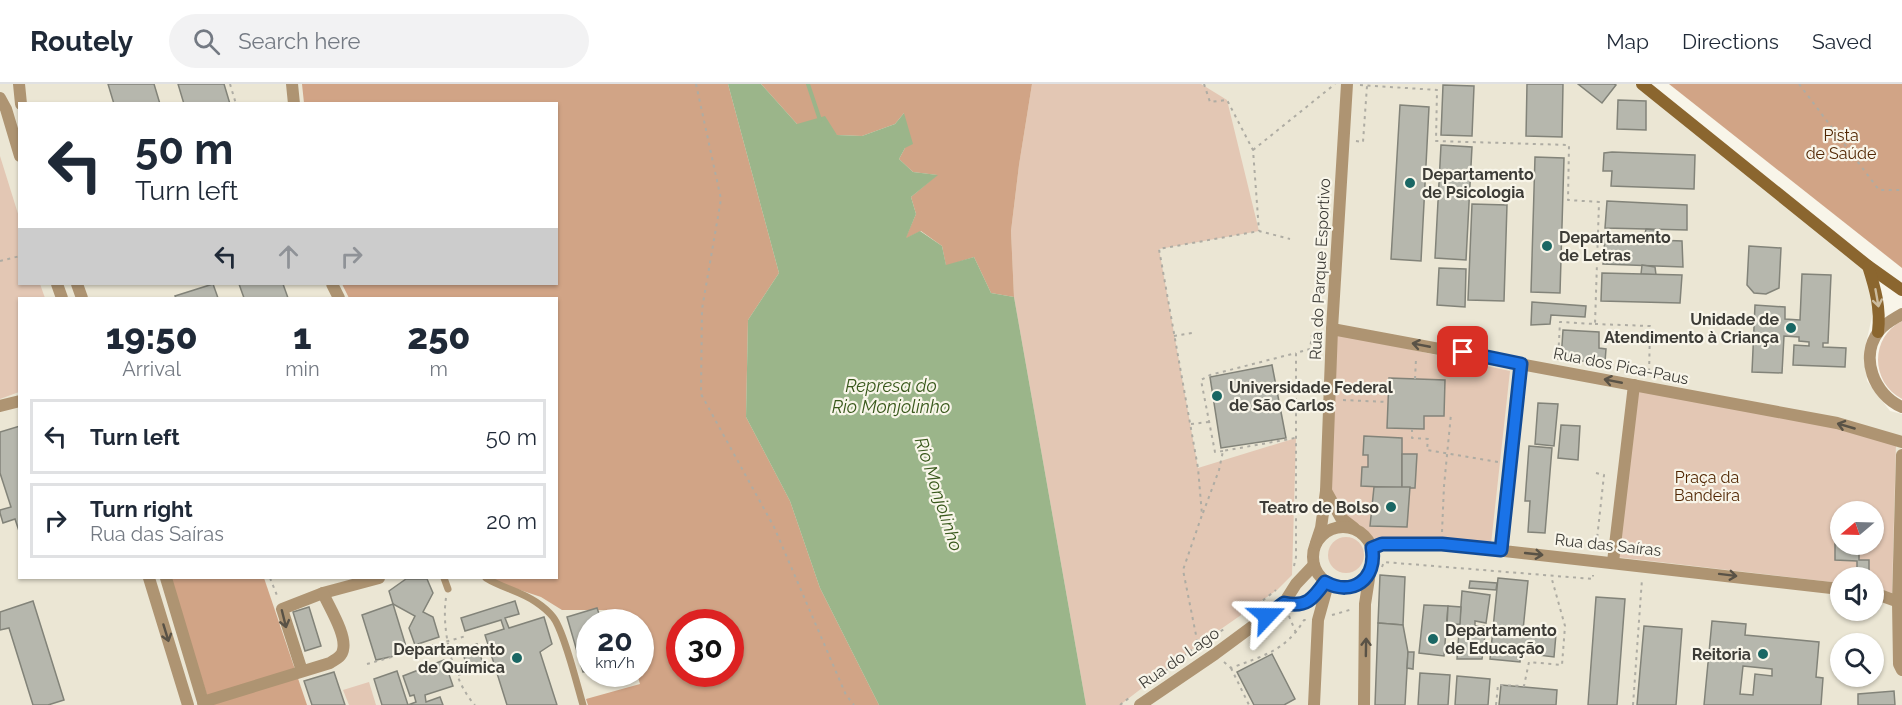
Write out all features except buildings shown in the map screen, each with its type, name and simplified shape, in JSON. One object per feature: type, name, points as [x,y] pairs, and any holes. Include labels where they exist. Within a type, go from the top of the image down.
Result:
[{"type":"main road","points":[[1642,84],[1868,266],[1902,290]]},
{"type":"main road","points":[[1868,266],[1876,290],[1880,316],[1878,332]]},
{"type":"street","points":[[19,84],[21,102]]},
{"type":"street","points":[[292,84],[294,102]]},
{"type":"street","name":"Rua do Parque Esportivo","points":[[1316,543],[1321,528],[1326,491],[1332,329],[1347,84]]},
{"type":"street","points":[[0,98],[6,109],[18,149]]},
{"type":"street","points":[[1902,314],[1889,321],[1878,332],[1871,346],[1869,362],[1873,378],[1881,392],[1893,403],[1902,407]]},
{"type":"street","name":"Rua dos Pica-Paus","points":[[1332,329],[1837,423],[1902,442]]},
{"type":"street","points":[[1501,550],[1521,364]]},
{"type":"street","points":[[1613,562],[1634,385]]},
{"type":"street","points":[[0,406],[18,402]]},
{"type":"street","points":[[1902,454],[1899,664],[1902,670]]},
{"type":"street","points":[[1326,491],[1341,518],[1362,534],[1372,548],[1376,571],[1365,604],[1364,705]]},
{"type":"street","points":[[1354,529],[1337,528],[1329,531],[1316,543],[1313,552],[1314,565],[1318,574],[1327,583],[1344,588],[1352,587],[1376,571]]},
{"type":"street","name":"Rua das Saíras","points":[[1372,548],[1382,544],[1442,544],[1830,588]]},
{"type":"street","name":"Rua do Lago","points":[[1140,705],[1284,603],[1296,584],[1314,565]]},
{"type":"street","points":[[149,579],[188,705]]},
{"type":"street","points":[[166,579],[204,703],[330,663],[340,656],[343,650],[340,630],[323,593]]},
{"type":"street","points":[[302,671],[282,609],[323,593],[375,579]]},
{"type":"street","points":[[1284,603],[1297,606],[1313,598],[1327,583]]},
{"type":"street","points":[[1314,705],[1318,620],[1327,583]]},
{"type":"street","points":[[1884,597],[1900,603]]},
{"type":"lane","points":[[444,579],[448,589]]},
{"type":"lane","points":[[488,579],[531,599],[554,618],[583,705]]},
{"type":"path","points":[[230,84],[235,102]]},
{"type":"path","points":[[696,84],[721,200],[702,309],[701,394],[774,527],[846,695],[854,705]]},
{"type":"path","points":[[1204,84],[1210,102],[1227,100],[1253,150],[1259,231]]},
{"type":"path","points":[[1253,150],[1335,84]]},
{"type":"path","points":[[1358,84],[1437,90],[1436,141],[1569,145],[1568,200],[1599,202],[1595,324]]},
{"type":"path","points":[[1344,140],[1363,142],[1367,84]]},
{"type":"path","points":[[1799,84],[1880,190],[1902,190]]},
{"type":"path","points":[[1202,515],[1198,468],[1159,249],[1259,231],[1290,239]]},
{"type":"path","points":[[0,261],[18,256]]},
{"type":"path","points":[[1557,371],[1560,322],[1650,326],[1649,388]]},
{"type":"path","points":[[1174,336],[1192,333]]},
{"type":"path","points":[[1296,438],[1215,452],[1201,380],[1210,375],[1310,349],[1312,335]]},
{"type":"path","points":[[1415,379],[1418,344]]},
{"type":"path","points":[[1292,575],[1296,557],[1296,353]]},
{"type":"path","points":[[1331,399],[1388,402]]},
{"type":"path","points":[[1442,544],[1451,414]]},
{"type":"path","points":[[1190,425],[1209,422]]},
{"type":"path","points":[[1412,429],[1412,438],[1428,439],[1427,450],[1511,464]]},
{"type":"path","points":[[1198,645],[1183,570],[1219,470],[1222,450]]},
{"type":"path","points":[[1376,571],[1384,562],[1593,579],[1604,475],[1596,473]]},
{"type":"path","points":[[1633,705],[1643,565]]},
{"type":"path","points":[[1496,705],[1498,685],[1524,686],[1529,662],[1562,664],[1565,626],[1551,576]]},
{"type":"path","points":[[270,579],[282,609]]},
{"type":"path","points":[[448,589],[443,615],[446,642],[461,686],[475,705]]},
{"type":"path","points":[[1231,668],[1277,650],[1296,633],[1304,620],[1318,620],[1365,604]]},
{"type":"path","points":[[1198,645],[1226,628]]},
{"type":"path","points":[[367,664],[466,636]]},
{"type":"path","points":[[1198,645],[1215,654],[1231,668],[1249,705]]},
{"type":"path","points":[[458,675],[494,664]]},
{"type":"shaded area","name":"Universidade Federal de São Carlos","points":[[0,84],[1635,84],[1866,269],[1874,308],[1864,352],[1867,381],[1890,411],[1902,414],[1902,705],[0,705]]},
{"type":"green space","points":[[302,84],[728,84],[779,273],[748,320],[746,417],[790,501],[820,588],[879,705],[588,705],[586,699],[629,687],[654,687],[654,609],[562,610],[541,597],[490,579],[558,579],[558,297],[348,297],[342,285],[558,285],[558,102],[304,102]]},
{"type":"green space","points":[[761,84],[1032,84],[1011,231],[1014,297],[991,293],[974,257],[946,266],[942,246],[921,231],[905,239],[916,214],[911,197],[937,175],[913,172],[899,159],[905,148],[904,113],[895,124],[862,136],[837,135],[797,124]]},
{"type":"green space","points":[[1032,84],[1201,84],[1227,100],[1259,231],[1159,249],[1198,468],[1296,438],[1292,575],[1277,590],[1198,645],[1120,705],[1086,705],[1014,297],[1011,231]]},
{"type":"green space","name":"Pista de Saúde","points":[[1669,84],[1902,84],[1902,268]]},
{"type":"green space","points":[[0,156],[18,214],[18,285],[40,285],[45,297],[18,297],[18,392],[0,399]]},
{"type":"green space","points":[[1902,321],[1902,399],[1884,382],[1878,360],[1884,338]]},
{"type":"green space","points":[[1335,333],[1510,371],[1491,544],[1382,541],[1363,538],[1352,531],[1329,496]]},
{"type":"green space","name":"Praça da Bandeira","points":[[1638,390],[1841,428],[1896,443],[1892,593],[1884,590],[1884,567],[1830,567],[1830,582],[1616,557]]},
{"type":"green space","points":[[1346,537],[1359,542],[1364,555],[1359,568],[1346,573],[1333,568],[1328,555],[1333,542]]},
{"type":"green space","points":[[170,579],[264,579],[307,705],[210,705]]},
{"type":"green space","points":[[369,682],[376,705],[349,705],[343,690]]},
{"type":"water","name":"Represa do Rio Monjolinho","points":[[728,84],[761,84],[797,124],[825,116],[837,135],[862,136],[895,124],[904,113],[913,144],[905,148],[899,159],[913,172],[938,175],[911,197],[916,214],[906,238],[920,231],[942,246],[946,265],[974,257],[991,293],[1014,297],[1086,705],[879,705],[820,588],[790,501],[746,417],[748,320],[779,273]]},
{"type":"waterway","points":[[808,84],[820,120]]},
{"type":"place","name":"Departamento de Psicologia","points":[[1410,183]]},
{"type":"place","name":"Departamento de Letras","points":[[1547,246]]},
{"type":"place","name":"Unidade de Atendimento à Criança","points":[[1791,328]]},
{"type":"place","name":"Universidade Federal de São Carlos","points":[[1217,396]]},
{"type":"place","name":"Teatro de Bolso","points":[[1391,507]]},
{"type":"place","name":"Departamento de Educação","points":[[1433,639]]},
{"type":"place","name":"Reitoria","points":[[1763,654]]},
{"type":"place","name":"Departamento de Química","points":[[517,658]]},
{"type":"route","points":[[1267,616],[1284,603],[1297,606],[1313,598],[1325,582],[1344,588],[1359,583],[1370,572],[1373,564],[1372,548],[1382,544],[1442,544],[1501,550],[1521,364],[1463,352]]},
{"type":"water label","name":"Rio Monjolinho","points":[[939,494]]}]
